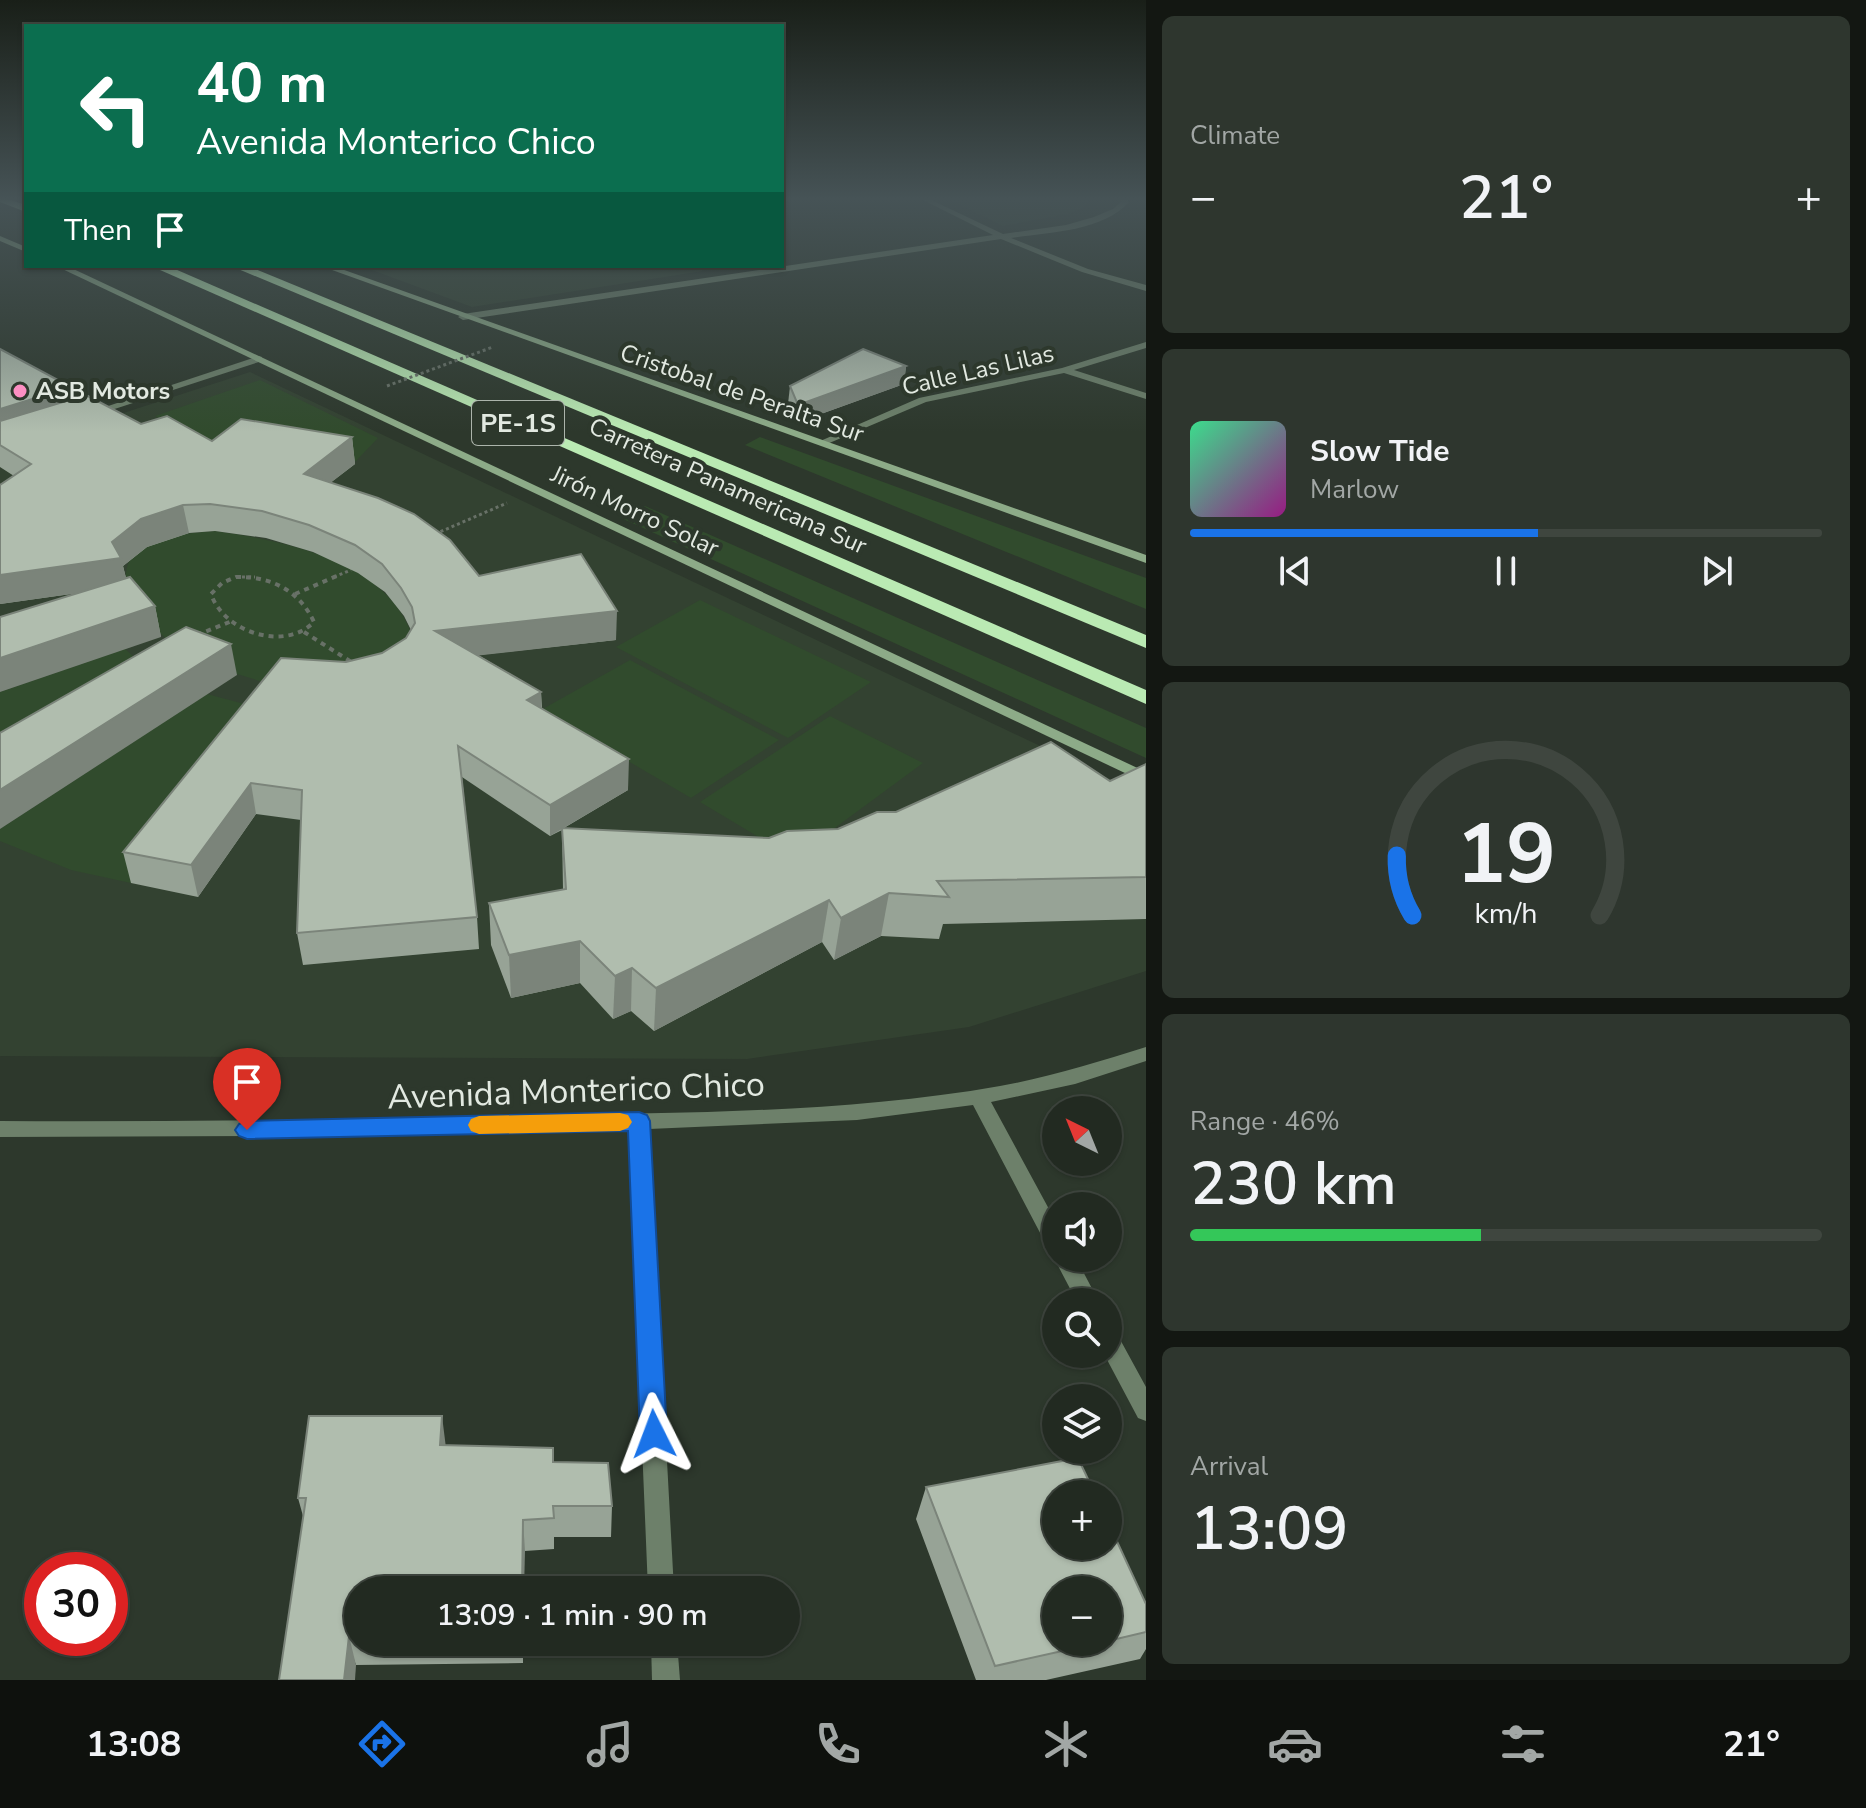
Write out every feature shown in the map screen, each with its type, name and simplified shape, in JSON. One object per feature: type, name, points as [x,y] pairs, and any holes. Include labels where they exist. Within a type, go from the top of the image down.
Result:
[{"type":"highway","name":"Carretera Panamericana Sur","points":[[179,275],[1146,698]]},
{"type":"highway","name":"Carretera Panamericana Sur","points":[[260,275],[1146,642]]},
{"type":"street","name":"Jirón Morro Solar","points":[[80,275],[1146,778]]},
{"type":"street","name":"Cristobal de Peralta Sur","points":[[350,275],[1146,559]]},
{"type":"street","points":[[463,317],[736,275]]},
{"type":"street","points":[[1100,275],[1146,288]]},
{"type":"street","name":"Calle Las Lilas","points":[[823,442],[923,400],[991,383],[1064,370],[1146,345]]},
{"type":"street","points":[[72,420],[259,359]]},
{"type":"street","points":[[1064,370],[1146,396]]},
{"type":"street","name":"Avenida Monterico Chico","points":[[0,1129],[186,1131],[882,1112],[980,1100],[1094,1073],[1146,1054]]},
{"type":"street","points":[[980,1100],[1042,1216]]},
{"type":"street","points":[[639,1121],[660,1576]]},
{"type":"street","points":[[1122,1365],[1146,1410]]},
{"type":"street","points":[[665,1656],[666,1680]]},
{"type":"path","points":[[387,386],[493,347]]},
{"type":"path","points":[[429,536],[507,503]]},
{"type":"path","points":[[294,594],[351,570]]},
{"type":"path","points":[[257,578],[270,581],[294,594],[308,606],[314,622],[304,632],[283,637],[250,631],[232,621],[212,601],[211,594],[215,587],[224,582],[257,578]]},
{"type":"path","points":[[189,639],[232,621]]},
{"type":"path","points":[[304,632],[358,666]]},
{"type":"shaded area","points":[[386,275],[675,275],[472,307]]},
{"type":"shaded area","points":[[250,372],[1146,796],[1146,971],[969,1027],[747,1059],[0,1056],[0,453]]},
{"type":"green space","points":[[260,380],[378,438],[356,461],[302,451],[210,447],[155,416]]},
{"type":"green space","points":[[760,437],[1146,578],[1146,609],[745,445]]},
{"type":"green space","points":[[645,506],[1146,728],[1146,758],[619,517]]},
{"type":"green space","points":[[215,531],[308,551],[338,562],[366,578],[389,598],[407,622],[417,653],[263,682],[221,669],[176,647],[154,628],[125,582],[128,564],[136,553],[156,541]]},
{"type":"green space","points":[[700,600],[871,682],[788,738],[616,647]]},
{"type":"green space","points":[[125,649],[134,657],[0,772],[0,692]]},
{"type":"green space","points":[[630,660],[779,740],[691,798],[541,710]]},
{"type":"green space","points":[[207,694],[248,705],[131,883],[71,870],[0,841],[0,829]]},
{"type":"green space","points":[[830,716],[923,763],[794,858],[700,802]]},
{"type":"building","points":[[0,349],[71,387],[0,409]]},
{"type":"building","points":[[863,349],[906,366],[798,405],[790,386]]},
{"type":"building","points":[[86,395],[141,424],[167,416],[212,441],[241,419],[352,437],[304,474],[378,498],[414,514],[450,540],[479,576],[581,554],[617,611],[435,631],[541,692],[527,700],[629,759],[550,805],[458,746],[477,917],[297,933],[302,790],[251,783],[191,865],[123,852],[281,658],[346,662],[382,653],[406,638],[415,623],[412,607],[401,588],[382,564],[355,545],[309,525],[262,511],[210,504],[183,505],[141,519],[112,542],[121,558],[0,575],[0,485],[31,464],[0,445],[0,421]]},
{"type":"building","points":[[130,577],[155,606],[0,658],[0,617]]},
{"type":"building","points":[[186,627],[231,644],[0,790],[0,733]]},
{"type":"building","points":[[1051,742],[1110,781],[1146,764],[1146,877],[937,881],[949,897],[889,893],[841,918],[829,900],[656,988],[632,968],[615,976],[580,941],[509,955],[489,903],[566,889],[562,828],[769,838],[787,831],[838,829],[877,812],[896,812]]},
{"type":"building","points":[[309,1416],[442,1416],[440,1445],[553,1448],[553,1462],[608,1463],[612,1506],[553,1506],[554,1518],[523,1520],[522,1576],[344,1576],[344,1656],[347,1656],[344,1680],[279,1680],[306,1498],[298,1498]]},
{"type":"building","points":[[1047,1464],[1081,1464],[1088,1480],[1042,1480],[1042,1560],[1122,1560],[1122,1552],[1146,1604],[1146,1632],[1122,1638],[1122,1576],[1042,1576],[1042,1656],[995,1666],[926,1487]]},
{"type":"slow traffic","points":[[479,1125],[620,1122]]},
{"type":"place","name":"ASB Motors","points":[[20,391]]},
{"type":"route","points":[[247,1130],[639,1121],[654,1434]]}]
